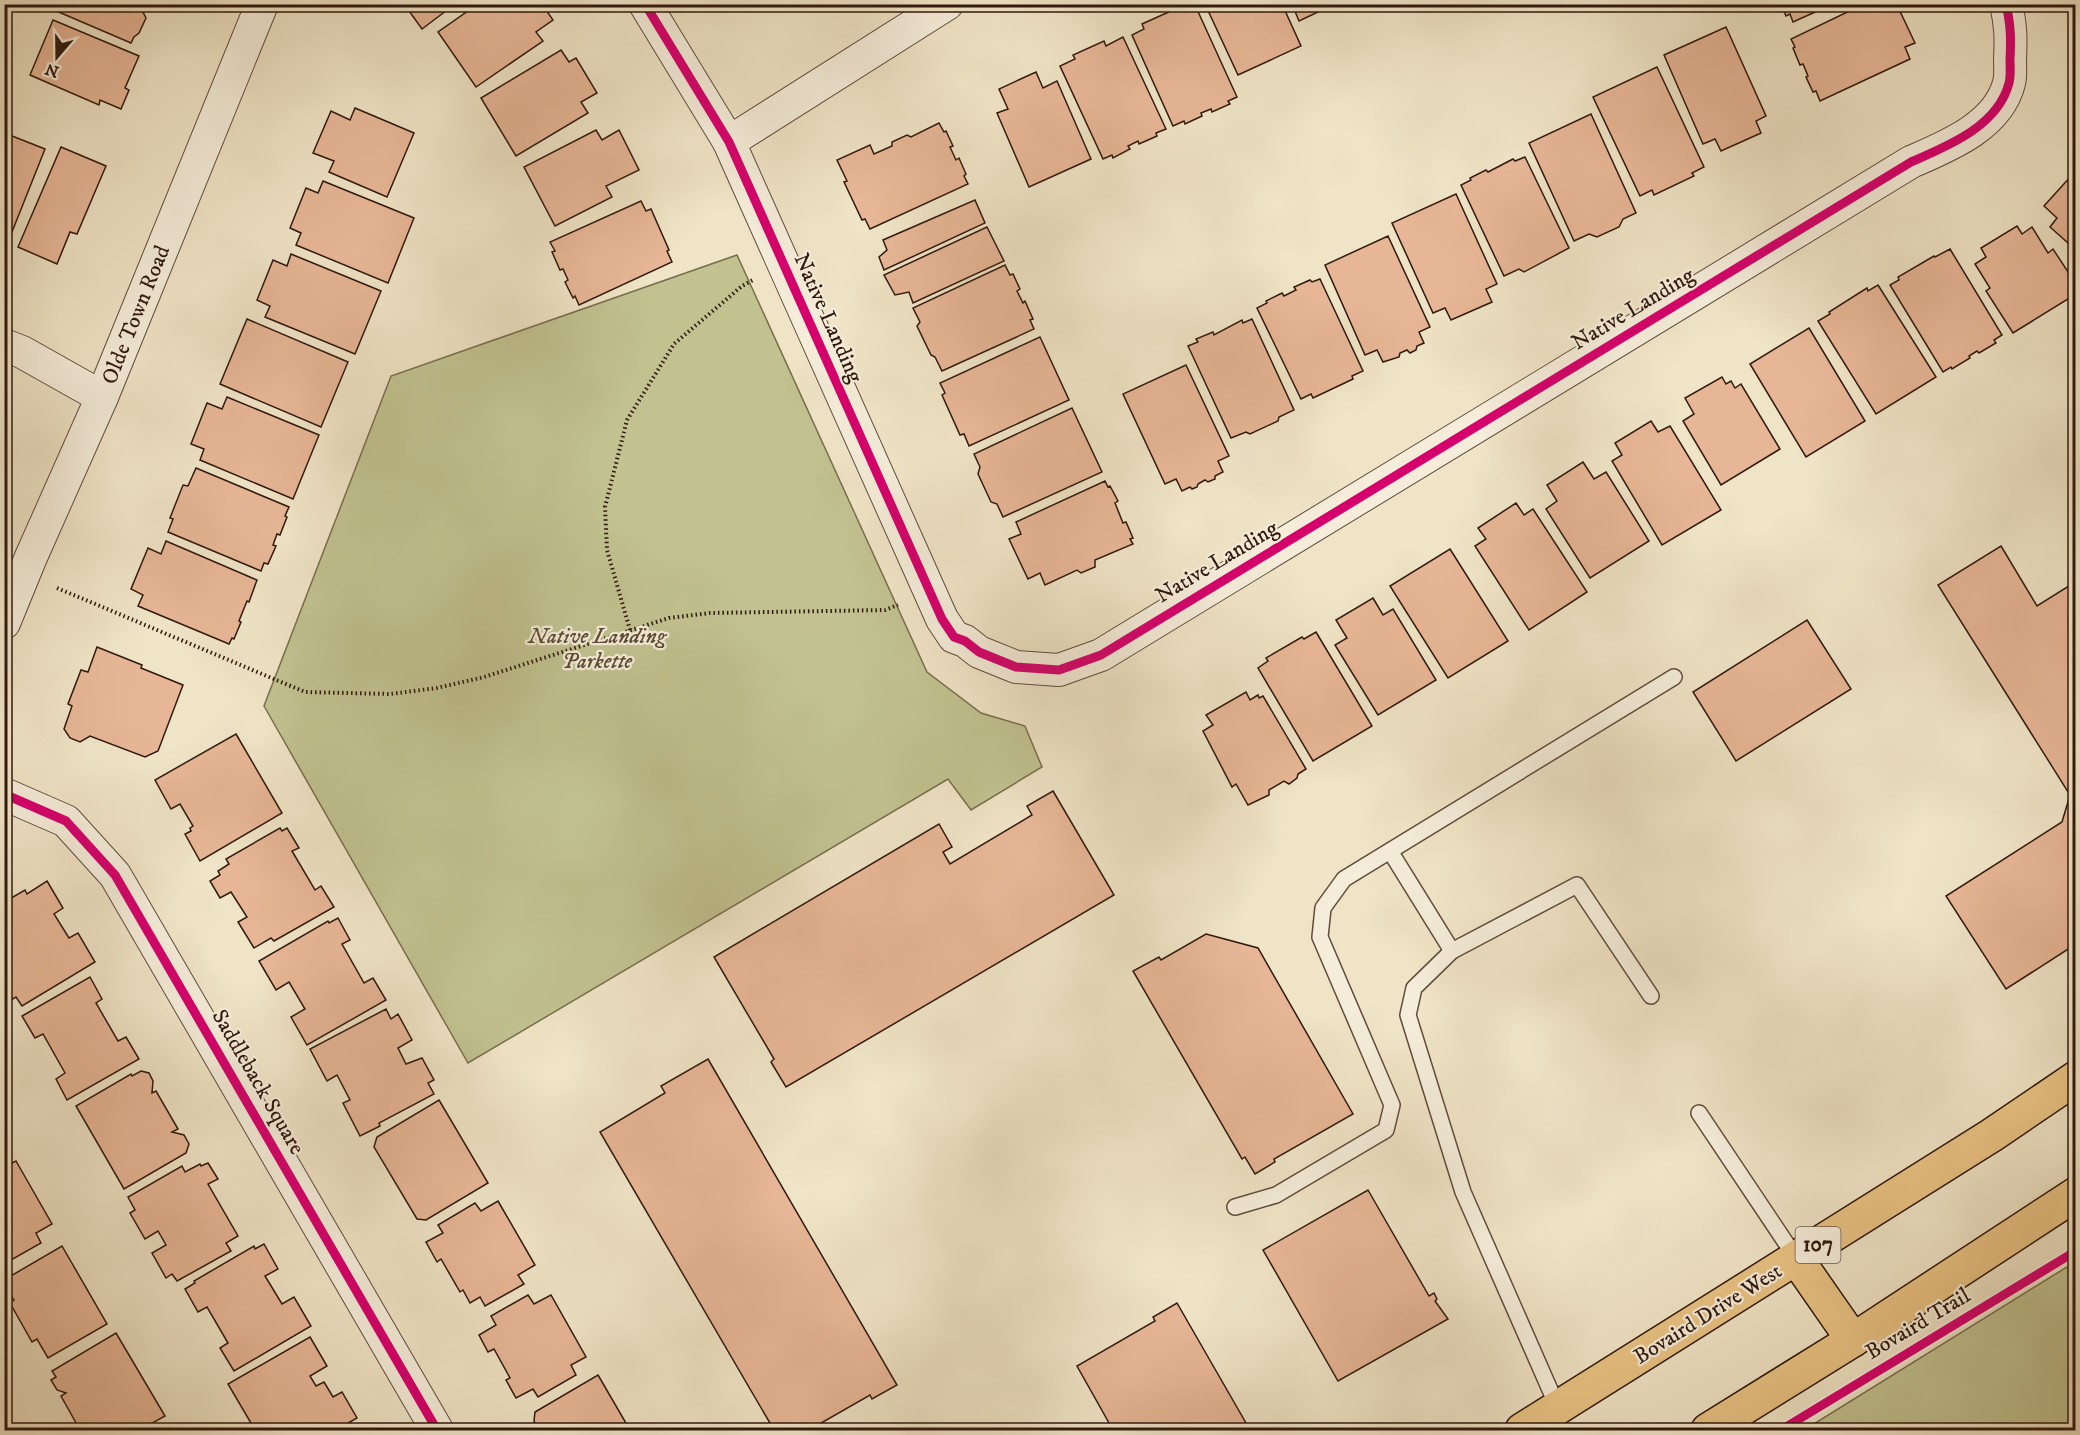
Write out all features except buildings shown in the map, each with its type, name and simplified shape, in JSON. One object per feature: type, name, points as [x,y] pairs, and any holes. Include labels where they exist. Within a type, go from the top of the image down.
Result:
[{"type":"main road","name":"Bovaird Drive West","points":[[1522,1431],[1992,1135],[2076,1078]]},
{"type":"main road","points":[[1708,1431],[1853,1340],[2076,1194]]},
{"type":"main road","points":[[1796,1258],[1853,1340]]},
{"type":"street","name":"Olde Town Road","points":[[4,623],[102,397],[262,4]]},
{"type":"street","name":"Native Landing","points":[[645,4],[729,142],[942,619],[954,637],[965,640],[979,652],[1016,667],[1059,670],[1101,655],[1911,162],[1948,146],[1990,118],[2001,104],[2010,82],[2012,28],[2006,4]]},
{"type":"street","points":[[729,142],[946,4]]},
{"type":"street","points":[[4,345],[42,363],[102,397]]},
{"type":"street","name":"Saddleback Square","points":[[4,794],[66,821],[115,875],[437,1431]]},
{"type":"lane","points":[[1235,1207],[1276,1195],[1386,1130],[1392,1105],[1320,937],[1323,908],[1344,879],[1674,677]]},
{"type":"lane","points":[[1390,851],[1452,951]]},
{"type":"lane","points":[[1558,1408],[1463,1192],[1408,1015],[1414,988],[1452,951],[1577,885],[1651,996]]},
{"type":"lane","points":[[1699,1113],[1796,1258]]},
{"type":"path","points":[[630,630],[607,550],[604,507],[627,420],[674,344],[742,286],[782,264]]},
{"type":"path","points":[[24,575],[305,692],[390,694],[437,688],[484,677],[669,618],[710,613],[885,609],[930,595]]},
{"type":"green space","name":"Native Landing Parkette","points":[[737,255],[927,672],[981,713],[1025,726],[1042,767],[971,810],[948,779],[468,1063],[264,706],[391,376]]},
{"type":"green space","points":[[2075,1262],[2075,1430],[1804,1430]]},
{"type":"cycle path","points":[[645,4],[729,142],[942,619],[954,637],[965,641],[979,652],[1016,667],[1059,670],[1101,655],[1911,162],[1970,133],[1994,111],[2009,83],[2010,32],[2006,4]]},
{"type":"cycle path","points":[[4,794],[66,821],[115,875],[437,1430]]},
{"type":"cycle path","name":"Bovaird Trail","points":[[1781,1430],[2076,1251]]}]
